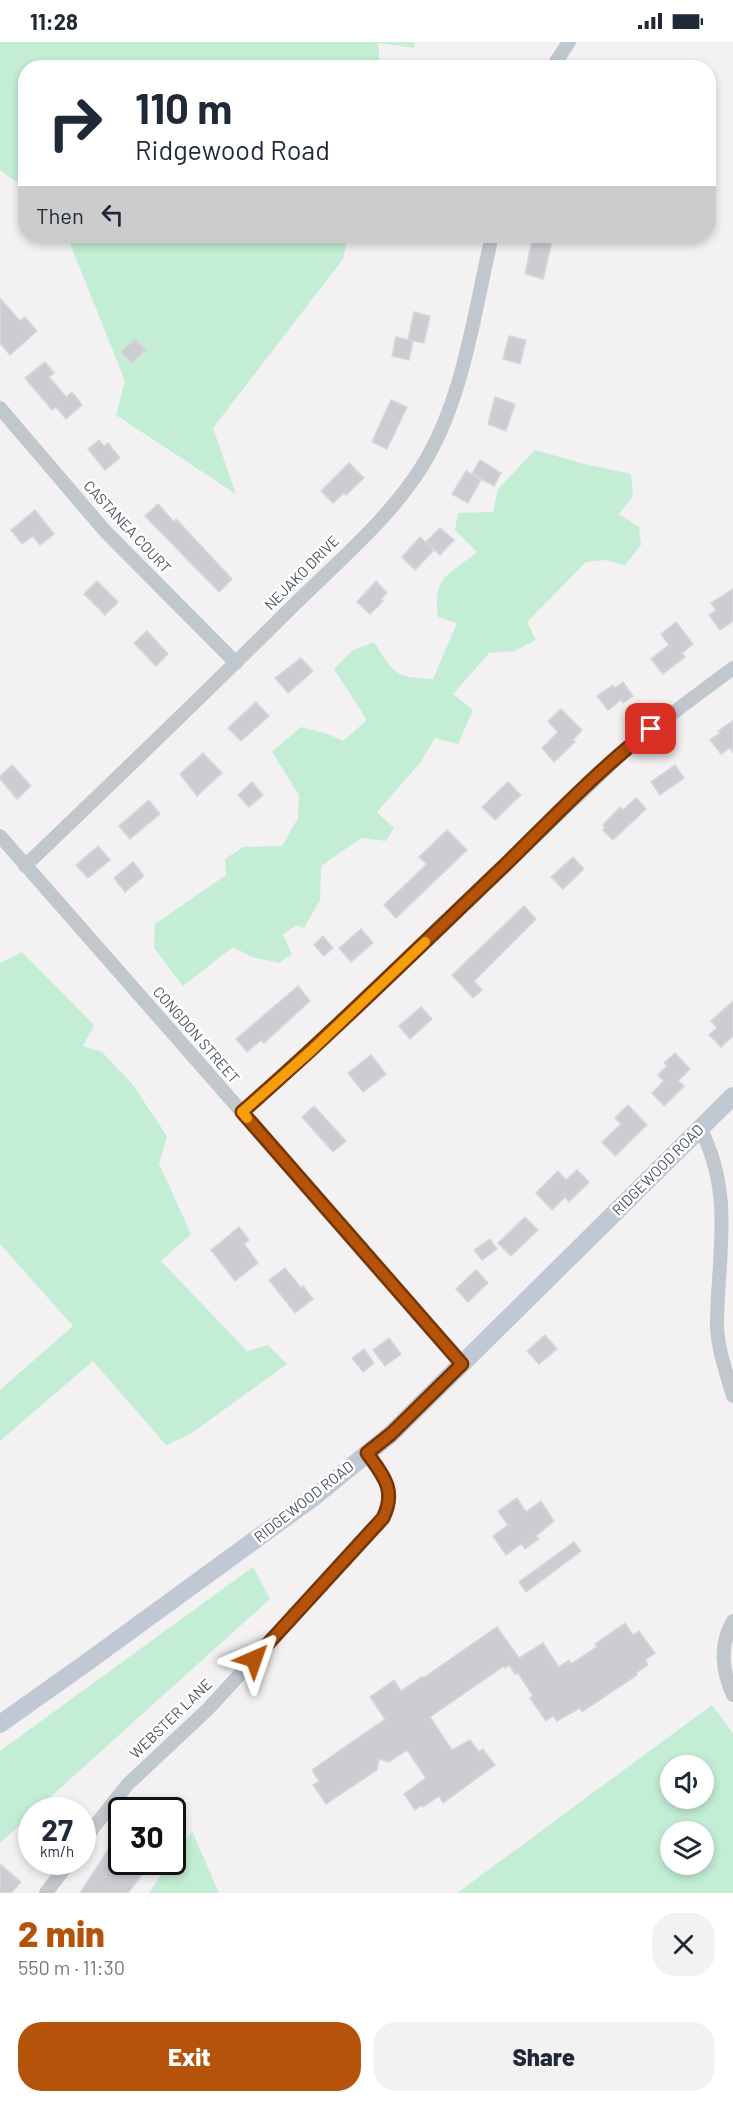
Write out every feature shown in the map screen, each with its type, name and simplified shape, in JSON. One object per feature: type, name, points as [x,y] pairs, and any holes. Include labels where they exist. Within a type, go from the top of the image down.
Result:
[{"type":"main road","name":"RIDGEWOOD ROAD","points":[[0,1724],[314,1497],[391,1434],[733,1096]]},
{"type":"street","points":[[557,60],[568,42]]},
{"type":"street","name":"NEJAKO DRIVE","points":[[26,866],[236,663],[387,512],[421,468],[443,426],[458,384],[490,243]]},
{"type":"street","name":"CASTANEA COURT","points":[[0,408],[105,531],[236,663]]},
{"type":"street","points":[[242,1112],[318,1044],[634,742],[733,668]]},
{"type":"street","name":"CONGDON STREET","points":[[0,836],[462,1364]]},
{"type":"street","points":[[700,1128],[713,1143],[722,1159],[731,1203],[731,1224],[717,1320],[719,1343],[733,1396]]},
{"type":"street","name":"WEBSTER LANE","points":[[96,1824],[128,1784],[208,1708],[380,1522],[388,1506],[389,1490],[384,1478],[367,1453]]},
{"type":"street","points":[[733,1621],[725,1642],[723,1656],[724,1671],[733,1695]]},
{"type":"street","points":[[46,1893],[59,1875]]},
{"type":"green space","points":[[0,42],[414,42],[415,48],[378,43],[379,60],[18,60],[18,183],[0,170]]},
{"type":"green space","points":[[70,243],[346,243],[343,259],[213,428],[236,494],[116,415],[125,381]]},
{"type":"green space","points":[[535,450],[631,474],[633,496],[619,514],[639,527],[641,545],[625,565],[605,560],[586,562],[527,622],[536,640],[514,651],[489,653],[453,694],[473,710],[458,744],[435,738],[420,763],[377,812],[394,828],[386,841],[361,838],[321,866],[320,900],[304,928],[296,925],[283,935],[292,954],[279,963],[252,957],[233,947],[183,986],[154,948],[155,924],[226,875],[225,859],[243,847],[282,846],[298,818],[299,795],[272,752],[301,727],[328,734],[343,741],[367,720],[334,669],[352,651],[374,642],[396,672],[410,677],[433,679],[457,623],[438,617],[438,593],[445,578],[477,552],[455,530],[458,513],[493,512],[498,489]]},
{"type":"green space","points":[[22,952],[94,1025],[83,1046],[102,1052],[132,1084],[167,1136],[159,1164],[191,1234],[161,1261],[247,1351],[268,1345],[287,1364],[189,1435],[166,1445],[93,1361],[0,1441],[0,1390],[73,1326],[0,1244],[0,963]]},
{"type":"green space","points":[[253,1567],[270,1599],[50,1797],[18,1797],[18,1827],[0,1843],[0,1751]]},
{"type":"green space","points":[[712,1705],[733,1733],[733,1893],[457,1893]]},
{"type":"green space","points":[[192,1831],[219,1893],[149,1893],[161,1875],[186,1875],[186,1840]]},
{"type":"building","points":[[532,243],[552,243],[543,279],[525,274]]},
{"type":"building","points":[[0,298],[20,321],[25,317],[37,331],[10,355],[0,343]]},
{"type":"building","points":[[414,312],[430,316],[424,343],[408,340]]},
{"type":"building","points":[[509,336],[526,340],[520,364],[503,359]]},
{"type":"building","points":[[396,337],[413,341],[409,360],[392,356]]},
{"type":"building","points":[[135,339],[146,350],[132,363],[121,352]]},
{"type":"building","points":[[45,362],[54,373],[49,377],[66,397],[72,392],[82,405],[66,419],[56,407],[52,410],[25,378]]},
{"type":"building","points":[[495,397],[515,404],[506,431],[488,424]]},
{"type":"building","points":[[391,400],[407,407],[387,449],[372,442]]},
{"type":"building","points":[[99,440],[104,446],[108,443],[120,458],[105,470],[88,449]]},
{"type":"building","points":[[480,460],[501,473],[494,486],[472,474]]},
{"type":"building","points":[[349,463],[364,478],[346,495],[344,493],[333,503],[321,491]]},
{"type":"building","points":[[466,471],[481,480],[468,503],[452,494]]},
{"type":"building","points":[[158,504],[174,522],[176,519],[232,579],[219,592],[145,516]]},
{"type":"building","points":[[35,510],[54,534],[40,545],[33,536],[22,544],[11,530]]},
{"type":"building","points":[[440,528],[454,540],[440,555],[426,542]]},
{"type":"building","points":[[420,537],[434,550],[415,570],[402,557]]},
{"type":"building","points":[[97,581],[118,602],[105,615],[84,594]]},
{"type":"building","points":[[376,581],[387,593],[381,599],[383,601],[370,614],[357,602]]},
{"type":"building","points":[[733,589],[733,621],[720,630],[709,615],[716,610],[711,603]]},
{"type":"building","points":[[676,622],[693,644],[682,653],[685,657],[663,674],[651,659],[669,645],[661,634]]},
{"type":"building","points":[[147,631],[168,654],[156,666],[134,643]]},
{"type":"building","points":[[301,658],[313,671],[288,693],[275,678]]},
{"type":"building","points":[[623,682],[633,696],[623,703],[621,700],[608,710],[597,696],[613,685],[615,688]]},
{"type":"building","points":[[256,702],[269,716],[241,741],[228,728]]},
{"type":"building","points":[[561,709],[582,730],[573,740],[575,742],[554,762],[542,748],[558,732],[548,721]]},
{"type":"building","points":[[733,721],[733,752],[730,748],[721,754],[710,740],[720,733],[718,731]]},
{"type":"building","points":[[203,753],[222,773],[197,796],[180,774]]},
{"type":"building","points":[[12,765],[31,786],[17,799],[0,779],[0,776]]},
{"type":"building","points":[[675,765],[684,778],[660,795],[651,782]]},
{"type":"building","points":[[252,782],[263,795],[249,807],[238,795]]},
{"type":"building","points":[[508,782],[521,795],[495,820],[482,807]]},
{"type":"building","points":[[636,798],[646,809],[613,840],[603,830],[605,828],[603,825],[620,807],[623,810]]},
{"type":"building","points":[[149,800],[160,814],[130,839],[119,826]]},
{"type":"building","points":[[447,830],[467,850],[396,918],[384,905],[427,864],[419,857]]},
{"type":"building","points":[[98,846],[110,860],[88,878],[76,865]]},
{"type":"building","points":[[573,857],[584,869],[563,889],[551,877]]},
{"type":"building","points":[[133,862],[144,876],[125,892],[114,878]]},
{"type":"building","points":[[524,906],[536,919],[474,981],[482,990],[473,998],[452,975]]},
{"type":"building","points":[[361,929],[373,943],[351,962],[339,948]]},
{"type":"building","points":[[323,936],[333,948],[324,956],[314,945]]},
{"type":"building","points":[[298,986],[310,1001],[264,1043],[261,1040],[247,1052],[236,1039]]},
{"type":"building","points":[[733,1001],[733,1036],[721,1047],[709,1035],[717,1028],[711,1021]]},
{"type":"building","points":[[421,1007],[432,1019],[410,1039],[399,1026]]},
{"type":"building","points":[[675,1053],[690,1069],[678,1081],[684,1086],[664,1106],[652,1093],[664,1081],[658,1075],[667,1066],[664,1063]]},
{"type":"building","points":[[371,1055],[386,1074],[363,1092],[348,1073]]},
{"type":"building","points":[[628,1105],[647,1125],[615,1156],[602,1142],[621,1124],[615,1118]]},
{"type":"building","points":[[314,1106],[346,1141],[333,1152],[302,1117]]},
{"type":"building","points":[[577,1170],[589,1182],[569,1202],[565,1197],[552,1210],[536,1193],[558,1171],[566,1180]]},
{"type":"building","points":[[525,1217],[538,1230],[511,1256],[498,1243]]},
{"type":"building","points":[[239,1227],[249,1240],[244,1244],[258,1263],[235,1281],[211,1250]]},
{"type":"building","points":[[490,1239],[497,1249],[482,1260],[474,1250]]},
{"type":"building","points":[[285,1268],[313,1299],[295,1313],[269,1280]]},
{"type":"building","points":[[476,1270],[488,1283],[468,1302],[456,1289]]},
{"type":"building","points":[[545,1335],[557,1349],[539,1364],[527,1351]]},
{"type":"building","points":[[389,1338],[401,1354],[385,1366],[373,1350]]},
{"type":"building","points":[[364,1349],[374,1363],[363,1372],[352,1358]]},
{"type":"building","points":[[517,1498],[526,1512],[541,1501],[554,1521],[536,1536],[539,1539],[525,1549],[521,1544],[506,1555],[493,1536],[508,1525],[498,1511]]},
{"type":"building","points":[[574,1542],[581,1551],[526,1592],[519,1582]]},
{"type":"building","points":[[625,1623],[633,1635],[639,1631],[655,1653],[645,1660],[648,1665],[636,1673],[637,1675],[582,1712],[580,1708],[557,1721],[553,1716],[546,1721],[530,1698],[533,1696],[518,1673],[515,1674],[509,1665],[505,1668],[504,1666],[430,1717],[452,1750],[470,1740],[479,1752],[483,1749],[495,1765],[443,1803],[439,1796],[415,1810],[404,1794],[426,1778],[407,1750],[389,1762],[379,1759],[377,1770],[326,1804],[313,1785],[319,1781],[312,1770],[385,1719],[370,1697],[394,1680],[401,1691],[497,1627],[519,1658],[543,1643],[559,1667],[569,1660],[571,1664],[597,1647],[595,1644]]},
{"type":"building","points":[[108,1850],[108,1875],[142,1875],[128,1893],[80,1893],[92,1875],[96,1875],[96,1868]]},
{"type":"building","points":[[0,1864],[21,1882],[11,1893],[0,1893]]},
{"type":"slow traffic","points":[[247,1118],[242,1112],[311,1051],[425,942]]},
{"type":"route","points":[[254,1659],[383,1518],[388,1506],[388,1488],[367,1453],[391,1434],[462,1364],[242,1112],[311,1051],[572,800],[651,729]]}]
